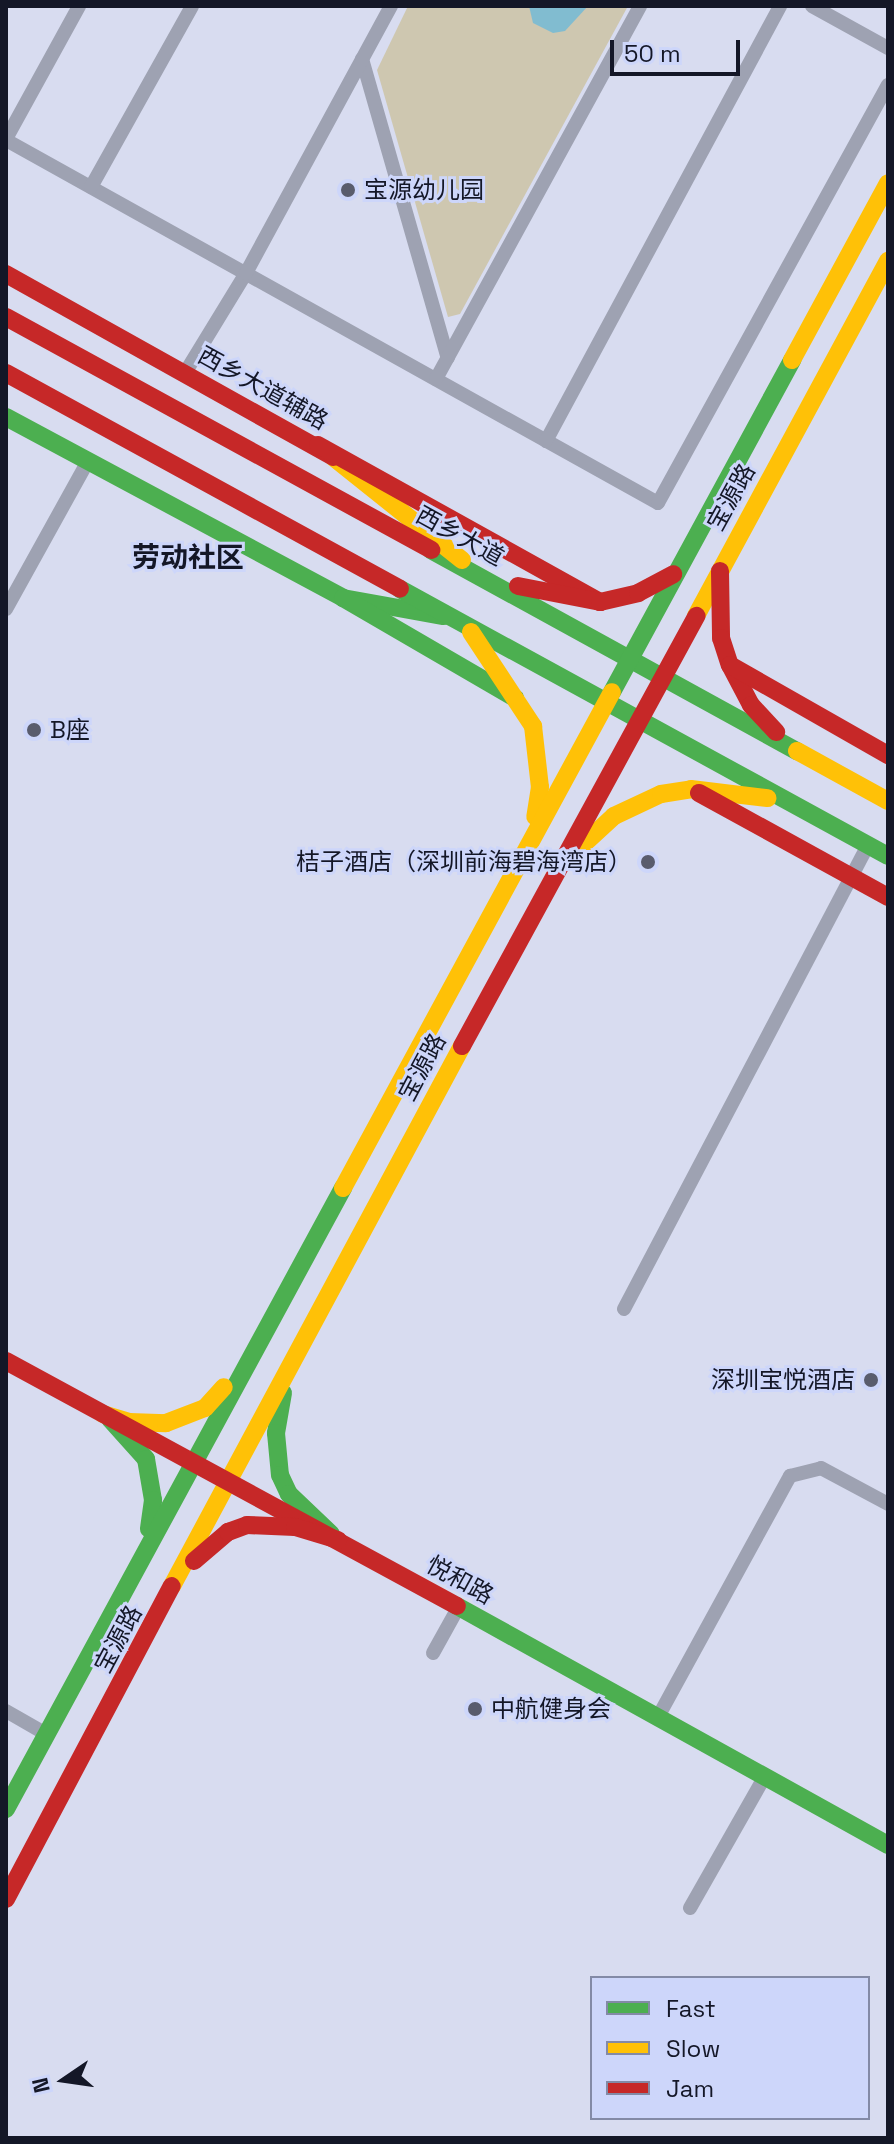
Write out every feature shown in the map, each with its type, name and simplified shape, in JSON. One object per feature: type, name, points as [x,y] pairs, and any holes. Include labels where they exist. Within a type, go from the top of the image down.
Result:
[{"type":"main road","name":"宝源路","points":[[6,1809],[627,657],[888,183]]},
{"type":"main road","name":"宝源路","points":[[6,1899],[661,675],[888,261]]},
{"type":"main road","name":"西乡大道辅路","points":[[6,274],[318,445],[478,572]]},
{"type":"main road","name":"西乡大道","points":[[6,317],[478,572],[888,801]]},
{"type":"main road","points":[[6,373],[888,856]]},
{"type":"main road","points":[[6,417],[343,598],[519,700]]},
{"type":"main road","points":[[318,445],[600,602]]},
{"type":"main road","points":[[711,506],[710,522],[717,532],[729,535],[744,524]]},
{"type":"main road","points":[[720,568],[721,638],[730,665],[751,705],[805,755]]},
{"type":"main road","points":[[478,572],[553,595],[600,602],[638,593],[674,574]]},
{"type":"main road","points":[[343,598],[459,619],[519,700],[533,726],[540,787],[518,862]]},
{"type":"main road","points":[[730,665],[888,755]]},
{"type":"main road","points":[[552,878],[614,816],[639,801],[691,789],[791,803]]},
{"type":"main road","points":[[691,789],[888,897]]},
{"type":"main road","points":[[868,845],[888,868]]},
{"type":"main road","points":[[103,1414],[151,1425],[189,1417],[225,1387],[262,1334]]},
{"type":"main road","name":"悦和路","points":[[6,1361],[194,1460],[888,1845]]},
{"type":"main road","points":[[290,1364],[276,1433],[280,1475],[289,1494],[338,1540]]},
{"type":"main road","points":[[103,1414],[137,1444],[152,1478],[150,1524],[139,1561]]},
{"type":"main road","points":[[168,1598],[212,1543],[247,1525],[295,1527],[338,1540]]},
{"type":"street","points":[[79,6],[6,139],[658,503],[888,85]]},
{"type":"street","points":[[91,187],[192,6]]},
{"type":"street","points":[[185,373],[246,273],[391,6]]},
{"type":"street","points":[[436,379],[640,6]]},
{"type":"street","points":[[546,441],[780,6]]},
{"type":"street","points":[[812,6],[888,48]]},
{"type":"street","points":[[362,59],[448,358]]},
{"type":"street","points":[[6,609],[88,461]]},
{"type":"street","points":[[624,1309],[868,845]]},
{"type":"street","points":[[658,1717],[790,1476],[821,1468],[888,1504]]},
{"type":"street","points":[[433,1653],[459,1606]]},
{"type":"street","points":[[6,1711],[46,1734]]},
{"type":"street","points":[[690,1908],[765,1776]]},
{"type":"shaded area","points":[[408,6],[628,6],[460,314],[448,317],[377,70]]},
{"type":"water","points":[[529,6],[588,6],[565,31],[553,33],[533,23]]},
{"type":"traffic: fast","points":[[612,692],[792,360]]},
{"type":"traffic: fast","points":[[6,417],[343,598],[443,616]]},
{"type":"traffic: fast","points":[[431,550],[797,751]]},
{"type":"traffic: fast","points":[[400,589],[888,856]]},
{"type":"traffic: fast","points":[[343,598],[515,698]]},
{"type":"traffic: fast","points":[[6,1809],[343,1188]]},
{"type":"traffic: fast","points":[[283,1393],[276,1433],[280,1475],[289,1494],[331,1534]]},
{"type":"traffic: fast","points":[[110,1419],[146,1459],[153,1500],[149,1529]]},
{"type":"traffic: fast","points":[[457,1606],[888,1845]]},
{"type":"traffic: slow","points":[[792,360],[888,183]]},
{"type":"traffic: slow","points":[[696,616],[888,261]]},
{"type":"traffic: slow","points":[[333,457],[462,560]]},
{"type":"traffic: slow","points":[[471,632],[533,726],[540,787],[535,817]]},
{"type":"traffic: slow","points":[[343,1188],[612,692]]},
{"type":"traffic: slow","points":[[797,751],[888,801]]},
{"type":"traffic: slow","points":[[574,853],[614,816],[661,794],[691,789],[767,798]]},
{"type":"traffic: slow","points":[[172,1586],[462,1046]]},
{"type":"traffic: slow","points":[[103,1414],[129,1422],[166,1423],[205,1408],[224,1387]]},
{"type":"traffic: jam","points":[[6,274],[333,457]]},
{"type":"traffic: jam","points":[[6,317],[431,550]]},
{"type":"traffic: jam","points":[[6,373],[400,589]]},
{"type":"traffic: jam","points":[[318,445],[600,602]]},
{"type":"traffic: jam","points":[[720,571],[721,638],[730,665],[751,705],[776,732]]},
{"type":"traffic: jam","points":[[518,586],[600,602],[638,593],[673,574]]},
{"type":"traffic: jam","points":[[462,1046],[696,616]]},
{"type":"traffic: jam","points":[[730,665],[888,755]]},
{"type":"traffic: jam","points":[[699,793],[888,897]]},
{"type":"traffic: jam","points":[[6,1361],[457,1606]]},
{"type":"traffic: jam","points":[[194,1561],[228,1532],[247,1525],[295,1527],[338,1540]]},
{"type":"traffic: jam","points":[[6,1899],[172,1586]]},
{"type":"place","name":"宝源幼儿园","points":[[348,190]]},
{"type":"place","name":"B座","points":[[34,730]]},
{"type":"place","name":"桔子酒店（深圳前海碧海湾店）","points":[[648,862]]},
{"type":"place","name":"深圳宝悦酒店","points":[[871,1380]]},
{"type":"place","name":"中航健身会","points":[[475,1709]]},
{"type":"district","name":"劳动社区","points":[[188,557]]}]
